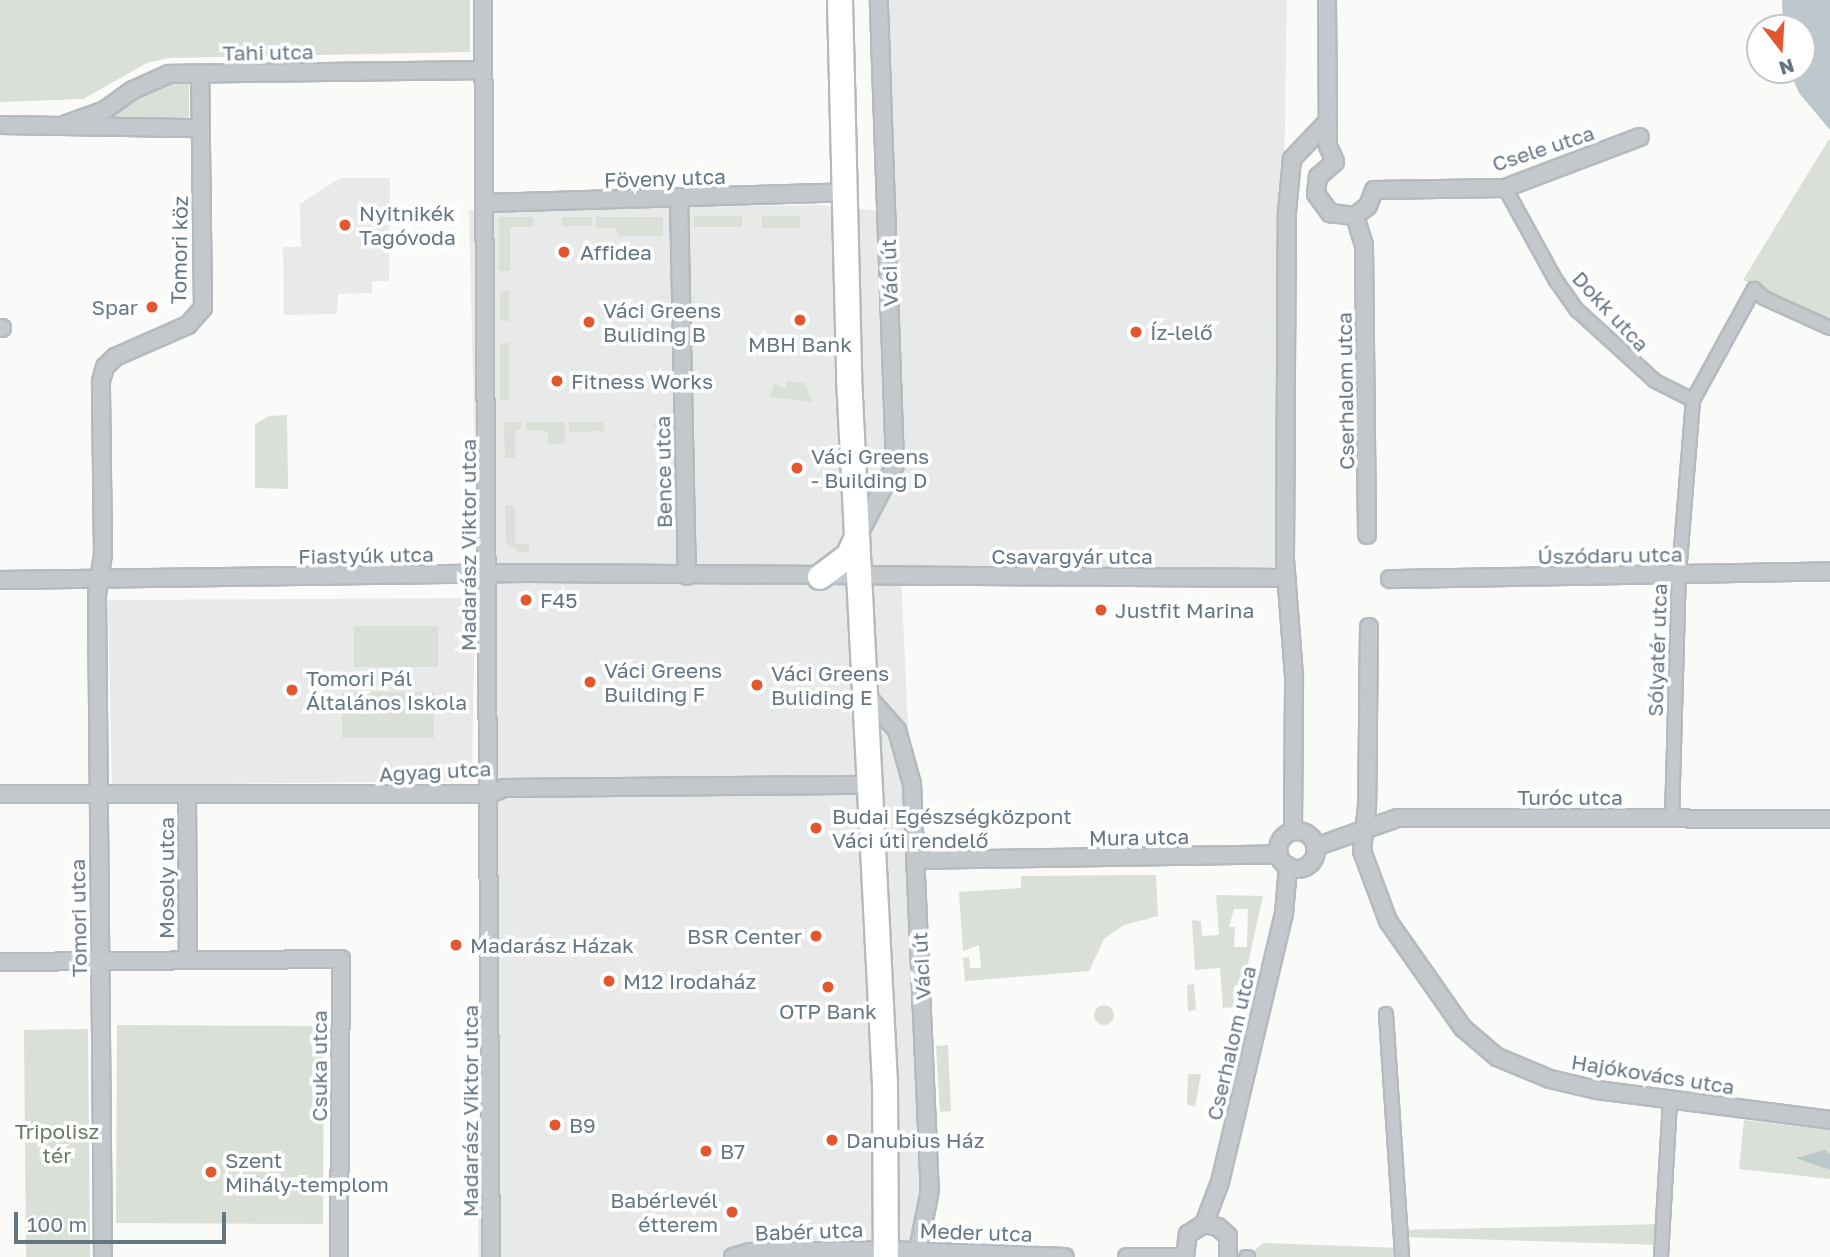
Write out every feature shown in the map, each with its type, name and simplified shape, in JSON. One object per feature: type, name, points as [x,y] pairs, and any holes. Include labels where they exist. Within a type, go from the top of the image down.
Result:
[{"type":"main road","name":"Váci út","points":[[840,0],[848,192],[849,377],[872,785],[885,1083],[886,1254]]},
{"type":"main road","points":[[820,577],[849,555],[857,537]]},
{"type":"street","name":"Madarász Viktor utca","points":[[483,0],[490,548],[491,1257]]},
{"type":"street","name":"Váci út","points":[[857,537],[895,465],[879,0]]},
{"type":"street","points":[[1327,0],[1328,146],[1335,162],[1323,170],[1316,184],[1323,208],[1337,217],[1355,216]]},
{"type":"street","name":"Tahi utca","points":[[66,124],[105,110],[150,80],[200,74],[482,70]]},
{"type":"street","name":"Tomori köz","points":[[99,579],[105,367],[115,357],[188,325],[203,307],[200,74]]},
{"type":"street","points":[[1299,832],[1279,842],[1289,863],[1310,863],[1315,847],[1299,832],[1294,676],[1285,578],[1287,212],[1292,159],[1328,121]]},
{"type":"street","name":"Tahi utca","points":[[0,125],[200,128]]},
{"type":"street","name":"Csele utca","points":[[1355,216],[1368,206],[1374,190],[1505,188],[1640,137]]},
{"type":"street","name":"Dokk utca","points":[[1505,188],[1555,279],[1577,310],[1639,368],[1693,400]]},
{"type":"street","name":"Föveny utca","points":[[485,203],[848,192]]},
{"type":"street","name":"Bence utca","points":[[678,199],[687,576]]},
{"type":"street","name":"Cserhalom utca","points":[[1355,216],[1364,246],[1367,535]]},
{"type":"street","name":"Sólyatér utca","points":[[1672,818],[1679,575],[1693,400],[1754,289],[1764,298],[1830,328]]},
{"type":"street","points":[[490,548],[507,566],[528,573]]},
{"type":"street","name":"Úszódaru utca","points":[[1390,579],[1830,571]]},
{"type":"street","name":"Fiastyúk utca","points":[[0,580],[528,573],[859,577]]},
{"type":"street","name":"Csavargyár utca","points":[[859,577],[1285,578]]},
{"type":"street","name":"Tomori utca","points":[[99,579],[97,796],[103,1257]]},
{"type":"street","points":[[1366,827],[1369,626]]},
{"type":"street","name":"Váci út","points":[[866,695],[897,730],[912,784],[930,1190],[918,1250]]},
{"type":"street","name":"Agyag utca","points":[[0,794],[490,794],[504,788],[872,785]]},
{"type":"street","name":"Mosoly utca","points":[[187,796],[188,960]]},
{"type":"street","name":"Turóc utca","points":[[1315,847],[1398,818],[1830,819]]},
{"type":"street","name":"Hajókovács utca","points":[[1366,827],[1362,851],[1388,921],[1440,1002],[1479,1043],[1497,1057],[1550,1079],[1670,1100],[1830,1120]]},
{"type":"street","name":"Mura utca","points":[[916,860],[1289,863]]},
{"type":"street","name":"Cserhalom utca","points":[[1211,1225],[1284,914],[1289,863]]},
{"type":"street","name":"Mosoly utca","points":[[0,962],[341,959]]},
{"type":"street","name":"Csuka utca","points":[[339,1257],[341,959]]},
{"type":"street","points":[[1386,1014],[1402,1257]]},
{"type":"street","points":[[1661,1257],[1670,1100]]},
{"type":"street","points":[[1127,1257],[1184,1253],[1192,1229],[1211,1225],[1230,1243],[1228,1257]]},
{"type":"street","name":"Meder utca","points":[[886,1254],[918,1250],[1065,1257]]},
{"type":"street","name":"Babér utca","points":[[733,1257],[886,1254]]},
{"type":"shaded area","points":[[887,0],[1287,0],[1278,559],[1272,571],[901,572],[931,1235],[875,1257],[478,1257],[483,801],[469,210],[820,205],[892,212]]},
{"type":"shaded area","points":[[1782,0],[1830,0],[1830,130],[1799,93],[1795,84],[1816,84],[1816,14],[1782,14]]},
{"type":"shaded area","name":"Nyitnikék Tagóvoda","points":[[340,178],[390,178],[389,281],[372,281],[372,293],[338,294],[337,314],[284,315],[283,247],[301,247],[300,204]]},
{"type":"shaded area","name":"Tomori Pál Általános Iskola","points":[[475,598],[472,781],[112,785],[108,600]]},
{"type":"shaded area","points":[[1825,1150],[1830,1154],[1830,1170],[1796,1158]]},
{"type":"green space","points":[[0,0],[470,0],[470,52],[169,58],[147,63],[83,99],[0,102]]},
{"type":"green space","points":[[164,82],[189,83],[189,121],[107,122],[106,116]]},
{"type":"green space","points":[[1830,140],[1830,322],[1743,280]]},
{"type":"green space","points":[[694,216],[742,216],[742,227],[694,227]]},
{"type":"green space","points":[[762,216],[800,216],[800,228],[762,228]]},
{"type":"green space","points":[[499,217],[533,217],[533,227],[510,227],[510,271],[499,271]]},
{"type":"green space","points":[[562,217],[592,217],[592,226],[562,226]]},
{"type":"green space","points":[[596,217],[663,217],[663,236],[620,236],[614,228],[596,228]]},
{"type":"green space","points":[[500,291],[509,291],[509,321],[500,321]]},
{"type":"green space","points":[[500,343],[509,343],[509,400],[500,400]]},
{"type":"green space","points":[[787,381],[805,383],[812,402],[769,397],[775,384],[785,388]]},
{"type":"green space","points":[[675,410],[673,427],[652,427],[657,419]]},
{"type":"green space","points":[[287,415],[288,489],[255,488],[255,424],[269,416]]},
{"type":"green space","points":[[504,422],[521,422],[521,430],[515,430],[515,458],[505,458]]},
{"type":"green space","points":[[526,422],[565,422],[565,443],[548,444],[548,431],[526,430]]},
{"type":"green space","points":[[569,422],[603,422],[604,431],[569,432]]},
{"type":"green space","points":[[505,505],[515,506],[515,544],[529,544],[529,552],[519,552],[506,543]]},
{"type":"green space","points":[[354,626],[438,626],[438,667],[354,667]]},
{"type":"green space","points":[[342,692],[434,692],[434,738],[342,738]]},
{"type":"green space","points":[[1156,875],[1158,916],[1124,925],[1104,939],[1089,971],[965,981],[963,958],[969,957],[970,968],[981,968],[979,945],[963,951],[959,892],[1021,888],[1021,876]]},
{"type":"green space","points":[[1216,895],[1263,896],[1243,986],[1235,985],[1233,999],[1240,1000],[1238,1007],[1223,1008],[1220,968],[1195,970],[1192,920],[1201,921],[1202,936],[1219,935]],"holes":[[[1234,909],[1248,909],[1247,947],[1234,947],[1235,927],[1229,927]]]},
{"type":"green space","points":[[1194,984],[1196,1010],[1188,1011],[1187,985]]},
{"type":"green space","points":[[1104,1005],[1111,1008],[1114,1015],[1111,1022],[1104,1025],[1097,1022],[1094,1015],[1097,1008]]},
{"type":"green space","points":[[117,1025],[324,1026],[323,1224],[116,1223]]},
{"type":"green space","name":"Tripolisz tér","points":[[88,1029],[90,1257],[26,1257],[24,1030]]},
{"type":"green space","points":[[948,1045],[951,1111],[940,1112],[936,1046]]},
{"type":"green space","points":[[1188,1074],[1201,1074],[1195,1107],[1187,1104]]},
{"type":"green space","points":[[1744,1120],[1830,1130],[1830,1179],[1739,1169]]},
{"type":"green space","points":[[1663,1224],[1662,1245],[1401,1237],[1400,1230]]},
{"type":"green space","points":[[1263,1243],[1401,1248],[1402,1257],[1246,1257]]},
{"type":"place","name":"Nyitnikék Tagóvoda","points":[[345,225]]},
{"type":"place","name":"Affidea","points":[[564,252]]},
{"type":"place","name":"Spar","points":[[152,307]]},
{"type":"place","name":"MBH Bank","points":[[800,320]]},
{"type":"place","name":"Váci Greens Buliding B","points":[[589,322]]},
{"type":"place","name":"Íz-lelő","points":[[1136,332]]},
{"type":"place","name":"Fitness Works","points":[[557,381]]},
{"type":"place","name":"Váci Greens - Building D","points":[[797,468]]},
{"type":"place","name":"F45","points":[[526,600]]},
{"type":"place","name":"Justfit Marina","points":[[1101,610]]},
{"type":"place","name":"Váci Greens Building F","points":[[590,682]]},
{"type":"place","name":"Váci Greens Buliding E","points":[[757,685]]},
{"type":"place","name":"Tomori Pál Általános Iskola","points":[[292,690]]},
{"type":"place","name":"Budai Egészségközpont Váci úti rendelő","points":[[816,828]]},
{"type":"place","name":"BSR Center","points":[[816,936]]},
{"type":"place","name":"Madarász Házak","points":[[456,945]]},
{"type":"place","name":"M12 Irodaház","points":[[609,981]]},
{"type":"place","name":"OTP Bank","points":[[828,987]]},
{"type":"place","name":"B9","points":[[555,1125]]},
{"type":"place","name":"Danubius Ház","points":[[832,1140]]},
{"type":"place","name":"B7","points":[[706,1151]]},
{"type":"place","name":"Szent Mihály-templom","points":[[211,1172]]},
{"type":"place","name":"Babérlevél étterem","points":[[732,1212]]}]
